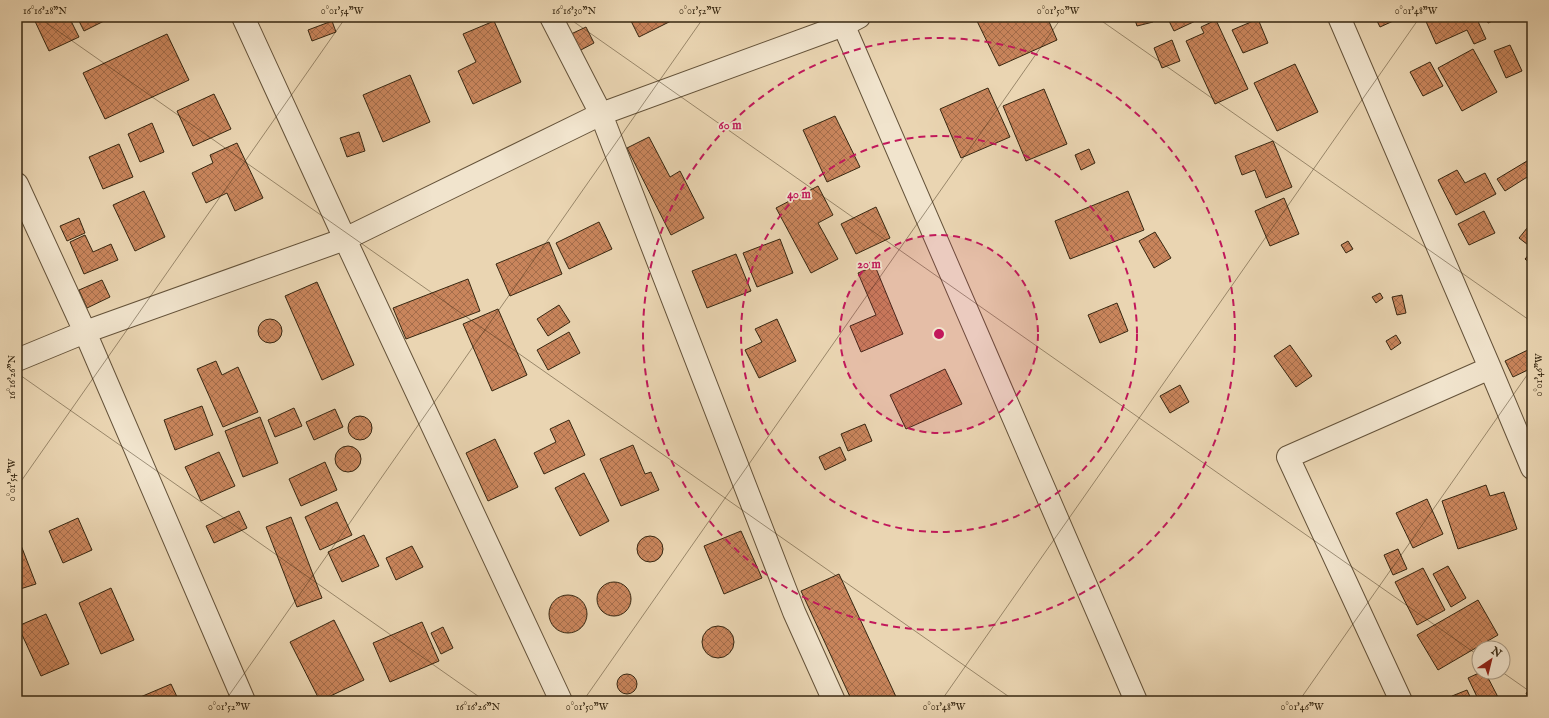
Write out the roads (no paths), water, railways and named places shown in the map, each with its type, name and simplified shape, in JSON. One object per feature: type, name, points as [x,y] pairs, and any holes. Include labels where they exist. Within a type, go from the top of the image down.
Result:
[{"type":"street","points":[[243,17],[561,701]]},
{"type":"street","points":[[551,17],[601,114],[794,612],[834,701]]},
{"type":"street","points":[[1338,17],[1532,468]]},
{"type":"street","points":[[17,360],[86,332],[345,239],[601,114],[847,20],[1136,701]]},
{"type":"street","points":[[17,184],[86,332],[244,701]]},
{"type":"street","points":[[1401,701],[1288,457],[1490,368]]}]
